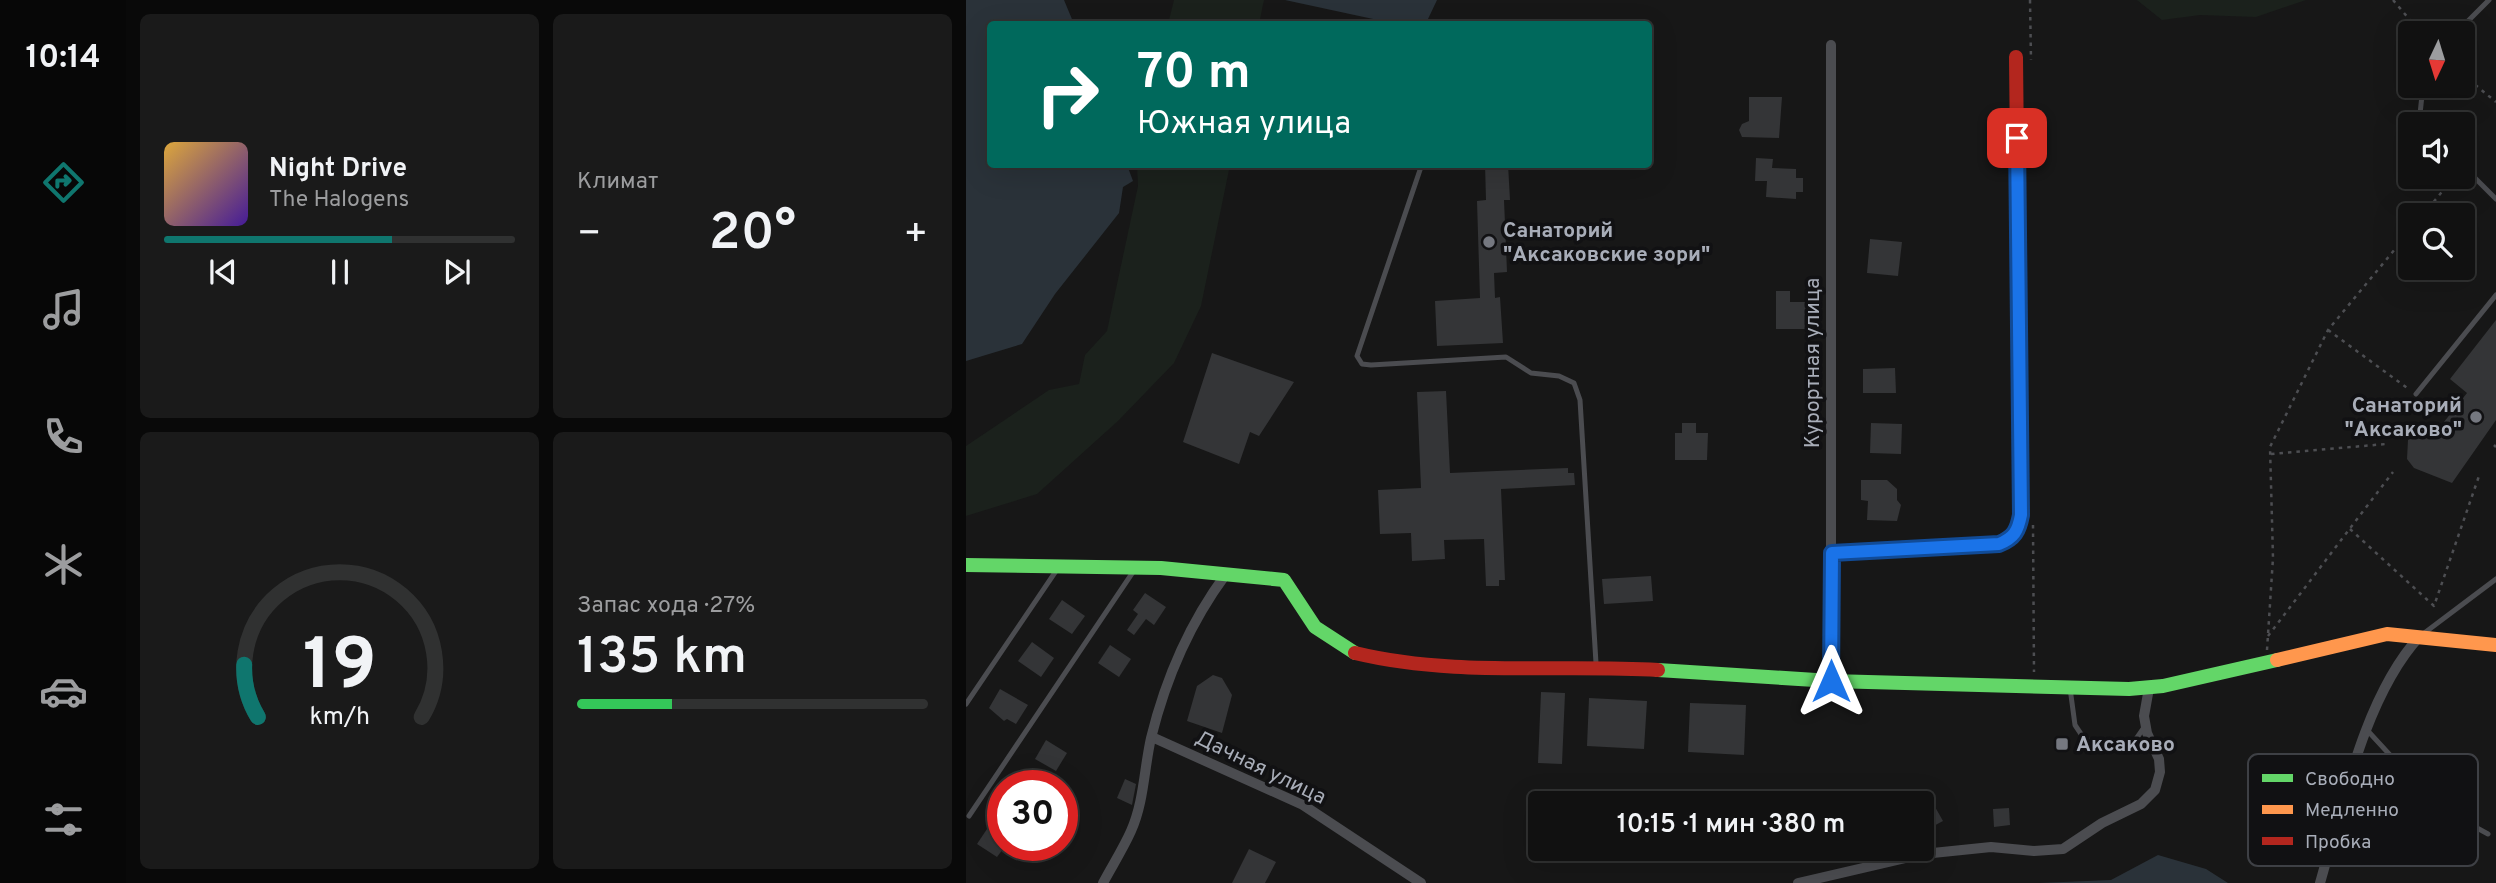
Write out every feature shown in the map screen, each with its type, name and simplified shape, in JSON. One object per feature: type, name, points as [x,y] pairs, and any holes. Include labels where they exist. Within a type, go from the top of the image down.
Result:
[{"type":"street","name":"Курортная улица","points":[[1831,45],[1831,681]]},
{"type":"street","points":[[1832,553],[1999,544],[2011,539],[2018,529],[2021,515],[2016,57]]},
{"type":"street","points":[[966,565],[1136,568],[1284,580],[1315,627],[1356,653],[1403,662],[1470,667],[1596,666],[1831,681],[2149,688],[2387,634],[2496,645]]},
{"type":"street","points":[[1103,883],[1131,831],[1142,796],[1152,737],[1174,660],[1200,608],[1226,575]]},
{"type":"street","points":[[2359,754],[2367,729],[2400,664],[2421,636]]},
{"type":"street","points":[[1798,883],[1923,854],[1991,847],[2034,851],[2063,849],[2102,823],[2141,804],[2155,790],[2160,772],[2159,758],[2145,726],[2149,688]]},
{"type":"street","name":"Дачная улица","points":[[1152,737],[1303,804],[1421,883]]},
{"type":"street","points":[[2320,883],[2325,866]]},
{"type":"lane","points":[[2468,21],[2488,0]]},
{"type":"lane","points":[[1421,168],[1357,355],[1362,363],[1371,365],[1506,357],[1531,373],[1559,376],[1574,383],[1580,400],[1596,666]]},
{"type":"lane","points":[[2475,178],[2496,199]]},
{"type":"lane","points":[[2416,394],[2496,295]]},
{"type":"lane","points":[[966,705],[1059,567]]},
{"type":"lane","points":[[969,817],[1136,568]]},
{"type":"lane","points":[[2421,636],[2496,579]]},
{"type":"lane","points":[[2069,688],[2075,725],[2085,740],[2122,743],[2136,740],[2145,726]]},
{"type":"lane","points":[[2367,729],[2390,754]]},
{"type":"lane","points":[[2478,829],[2488,834]]},
{"type":"path","points":[[2393,0],[2411,21]]},
{"type":"path","points":[[2475,85],[2496,102]]},
{"type":"path","points":[[2433,203],[2445,189]]},
{"type":"path","points":[[2265,662],[2273,558],[2270,447],[2328,330],[2398,245]]},
{"type":"path","points":[[2328,330],[2416,394]]},
{"type":"path","points":[[2270,454],[2386,444]]},
{"type":"path","points":[[2267,637],[2393,472]]},
{"type":"path","points":[[2350,529],[2434,606],[2479,476]]},
{"type":"shaded area","points":[[966,0],[1064,0],[1073,21],[987,21],[987,168],[1128,168],[1133,181],[1123,187],[1119,213],[1055,294],[1022,344],[966,361]]},
{"type":"shaded area","points":[[1174,0],[1264,0],[1260,21],[1169,21]]},
{"type":"shaded area","points":[[1285,0],[1437,0],[1428,19],[1431,21],[1382,21]]},
{"type":"shaded area","points":[[2137,0],[2306,0],[2256,17],[2200,15],[2162,20]]},
{"type":"shaded area","points":[[1137,168],[1229,168],[1201,306],[1174,363],[1118,421],[1037,494],[966,516],[966,446],[1049,390],[1079,384],[1085,355],[1107,331],[1138,186]]},
{"type":"shaded area","points":[[2158,855],[2206,869],[2228,883],[2039,883],[2111,880]]},
{"type":"building","points":[[1749,97],[1782,97],[1779,138],[1742,137],[1739,130],[1742,124],[1749,121]]},
{"type":"building","points":[[1756,158],[1773,159],[1772,168],[1796,169],[1796,178],[1803,178],[1803,192],[1796,192],[1796,199],[1766,197],[1767,181],[1755,181]]},
{"type":"building","points":[[1485,168],[1508,168],[1510,200],[1504,200],[1507,272],[1494,273],[1495,298],[1500,297],[1503,343],[1437,346],[1435,301],[1480,298],[1477,201],[1486,200]]},
{"type":"building","points":[[1870,239],[1902,242],[1898,276],[1867,273]]},
{"type":"building","points":[[1776,291],[1790,291],[1790,302],[1815,302],[1816,329],[1776,329]]},
{"type":"building","points":[[2496,320],[2496,420],[2452,483],[2414,468],[2407,459],[2408,440],[2419,428],[2432,437],[2467,393],[2450,379]]},
{"type":"building","points":[[1212,353],[1294,382],[1259,436],[1250,432],[1239,464],[1183,442]]},
{"type":"building","points":[[1895,368],[1896,393],[1863,393],[1863,369]]},
{"type":"building","points":[[1446,391],[1450,473],[1568,468],[1568,473],[1574,473],[1575,485],[1501,489],[1505,580],[1499,580],[1499,586],[1486,586],[1484,539],[1444,540],[1445,559],[1412,561],[1411,533],[1380,534],[1378,490],[1421,488],[1417,392]]},
{"type":"building","points":[[1682,423],[1696,423],[1696,433],[1708,433],[1707,460],[1675,460],[1675,433],[1682,433]]},
{"type":"building","points":[[1871,423],[1902,424],[1901,454],[1870,453]]},
{"type":"building","points":[[1861,480],[1887,480],[1897,489],[1897,500],[1901,505],[1897,521],[1867,520],[1868,501],[1861,500]]},
{"type":"building","points":[[1651,576],[1653,601],[1604,604],[1602,579]]},
{"type":"building","points":[[1145,593],[1166,607],[1154,625],[1146,619],[1134,635],[1127,630],[1138,614],[1133,610]]},
{"type":"building","points":[[1062,600],[1085,616],[1072,634],[1049,619]]},
{"type":"building","points":[[1032,642],[1054,658],[1041,677],[1018,661]]},
{"type":"building","points":[[1110,645],[1131,659],[1119,677],[1098,663]]},
{"type":"building","points":[[1213,675],[1222,678],[1232,695],[1222,733],[1187,721],[1197,686]]},
{"type":"building","points":[[1000,689],[1028,705],[1016,724],[1007,719],[1004,721],[989,708]]},
{"type":"building","points":[[1541,692],[1565,693],[1562,764],[1538,763]]},
{"type":"building","points":[[1589,698],[1647,701],[1644,749],[1587,746]]},
{"type":"building","points":[[1690,703],[1746,705],[1744,755],[1688,752]]},
{"type":"building","points":[[1046,740],[1067,753],[1057,770],[1035,759]]},
{"type":"building","points":[[1125,779],[1136,784],[1132,805],[1117,798]]},
{"type":"building","points":[[1934,805],[1943,821],[1934,826]]},
{"type":"building","points":[[2009,808],[2010,825],[1994,827],[1993,809]]},
{"type":"building","points":[[987,829],[987,850],[977,844]]},
{"type":"building","points":[[1249,849],[1276,862],[1265,883],[1232,883]]},
{"type":"traffic: fast","points":[[966,565],[1161,568],[1284,580],[1315,627],[1355,653]]},
{"type":"traffic: fast","points":[[1658,670],[1831,681],[2129,689],[2163,686],[2277,660]]},
{"type":"traffic: slow","points":[[1832,553],[1999,544],[2015,533],[2021,515],[2018,248]]},
{"type":"traffic: slow","points":[[2277,660],[2387,634],[2496,645]]},
{"type":"traffic: jam","points":[[2016,57],[2018,248]]},
{"type":"traffic: jam","points":[[1355,653],[1430,665],[1658,670]]},
{"type":"place","name":"Санаторий \"Аксаковские зори\"","points":[[1489,242]]},
{"type":"place","name":"Санаторий \"Аксаково\"","points":[[2476,417]]},
{"type":"place","name":"Аксаково","points":[[2062,744]]},
{"type":"route","points":[[1831,681],[1832,553],[1999,544],[2011,539],[2018,529],[2021,515],[2017,138]]}]
